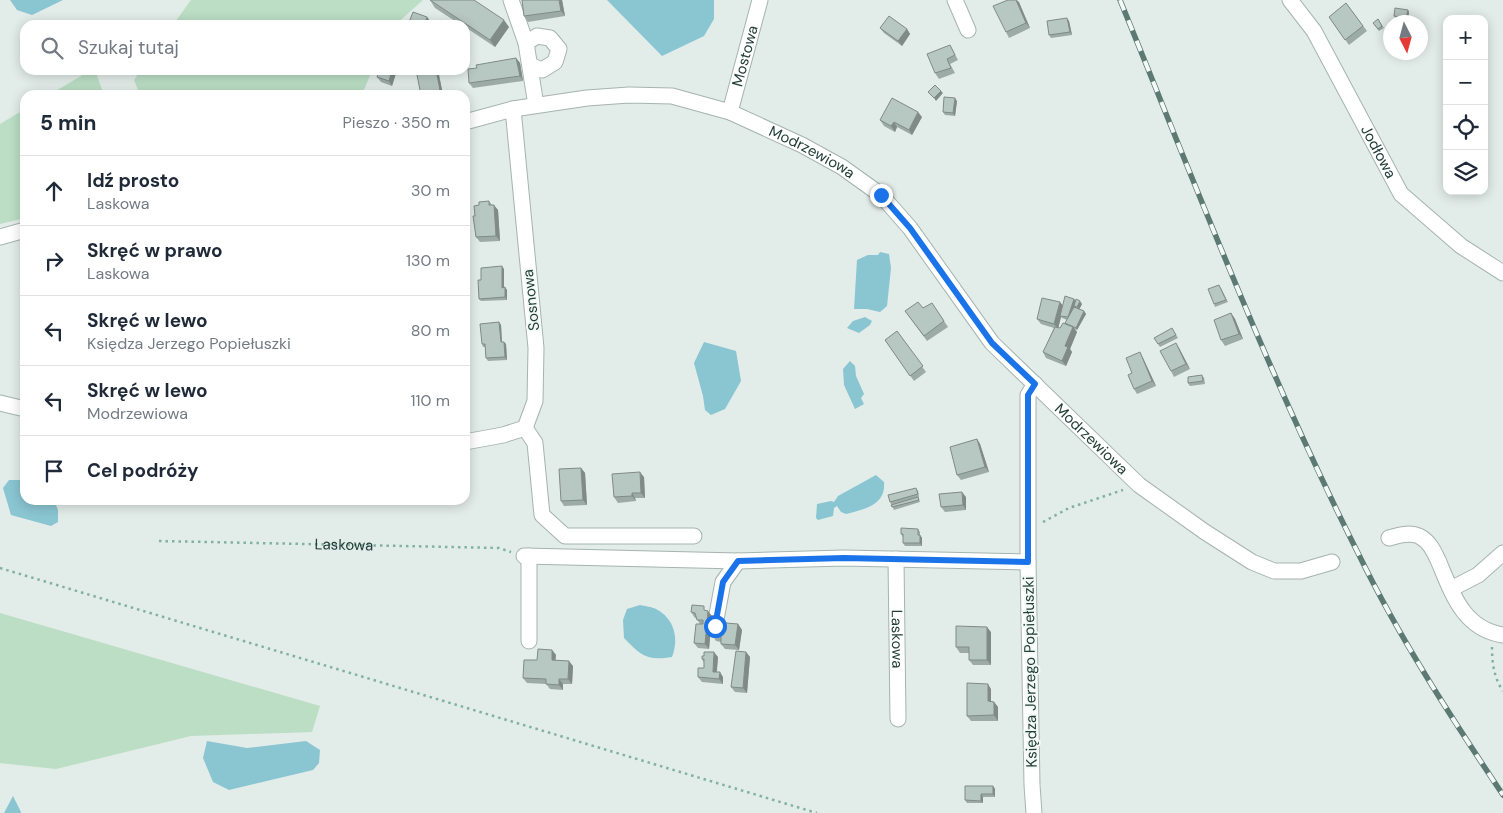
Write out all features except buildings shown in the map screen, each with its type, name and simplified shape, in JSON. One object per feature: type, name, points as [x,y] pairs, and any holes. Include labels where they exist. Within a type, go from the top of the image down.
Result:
[{"type":"street","points":[[511,0],[526,43],[536,105]]},
{"type":"street","name":"Mostowa","points":[[730,112],[760,0]]},
{"type":"street","points":[[955,0],[968,30]]},
{"type":"street","name":"Jodłowa","points":[[1290,0],[1314,31],[1401,194],[1460,246],[1503,273]]},
{"type":"street","points":[[526,43],[537,36],[550,38],[559,49],[556,62],[542,70],[530,66]]},
{"type":"street","name":"Modrzewiowa","points":[[470,121],[512,109],[587,98],[646,95],[672,96],[730,112],[802,145],[842,167],[881,195],[910,228],[992,343],[1139,485],[1205,532],[1252,562],[1274,571],[1300,571],[1332,562]]},
{"type":"street","name":"Sosnowa","points":[[512,109],[536,348],[536,401],[525,428]]},
{"type":"street","points":[[0,237],[20,231]]},
{"type":"street","name":"Księdza Jerzego Popiełuszki","points":[[1034,813],[1031,776],[1028,395],[1035,384]]},
{"type":"street","points":[[0,403],[20,408]]},
{"type":"street","points":[[470,441],[503,435],[525,428],[535,443],[542,515],[565,536],[694,536]]},
{"type":"street","points":[[1389,538],[1404,534],[1418,536],[1430,544],[1461,609],[1475,624],[1497,634]]},
{"type":"street","points":[[1451,589],[1478,575],[1503,553]]},
{"type":"street","points":[[529,641],[526,556],[738,561],[844,558],[1028,562]]},
{"type":"street","name":"Laskowa","points":[[896,559],[898,720]]},
{"type":"street","points":[[715,626],[723,582],[738,561]]},
{"type":"path","points":[[1028,530],[1069,508],[1139,485]]},
{"type":"path","name":"Laskowa","points":[[159,541],[499,548],[526,556]]},
{"type":"path","points":[[0,568],[817,813]]},
{"type":"path","points":[[1497,634],[1492,662],[1498,685],[1503,691]]},
{"type":"green space","points":[[191,0],[423,0],[401,20],[177,20]]},
{"type":"green space","points":[[83,75],[97,75],[102,90],[57,90]]},
{"type":"green space","points":[[138,75],[370,75],[364,90],[138,90],[134,80]]},
{"type":"green space","points":[[20,112],[20,219],[0,224],[0,124]]},
{"type":"green space","points":[[0,613],[320,706],[312,732],[191,736],[56,769],[0,763]]},
{"type":"water","points":[[10,0],[63,0],[32,15],[17,10]]},
{"type":"water","points":[[607,0],[714,0],[714,19],[704,36],[662,56]]},
{"type":"water","points":[[880,252],[889,254],[891,268],[887,306],[880,312],[854,309],[857,260],[868,255],[878,255]]},
{"type":"water","points":[[865,317],[872,321],[870,325],[859,333],[847,328],[853,321]]},
{"type":"water","points":[[704,342],[736,351],[741,381],[725,409],[711,415],[705,410],[694,363]]},
{"type":"water","points":[[850,361],[855,366],[856,376],[864,394],[861,398],[864,404],[855,409],[844,385],[843,369]]},
{"type":"water","points":[[876,475],[884,482],[884,490],[882,496],[873,505],[846,514],[841,512],[837,506],[834,508],[833,516],[818,520],[816,518],[817,504],[834,502],[838,496]]},
{"type":"water","points":[[9,480],[20,480],[20,505],[56,505],[58,522],[51,526],[11,515],[3,488]]},
{"type":"water","points":[[640,605],[656,609],[668,618],[675,637],[672,657],[656,658],[645,656],[624,638],[623,620],[627,609]]},
{"type":"water","points":[[207,741],[247,748],[306,741],[320,750],[319,763],[313,770],[229,790],[213,782],[203,758]]},
{"type":"water","points":[[13,796],[21,813],[4,813]]},
{"type":"railway","points":[[1120,0],[1263,349],[1326,487],[1391,617],[1445,707],[1503,795]]},
{"type":"route","points":[[715,626],[723,582],[738,561],[844,558],[1028,562],[1028,395],[1035,384],[992,343],[910,228],[881,195]]}]
